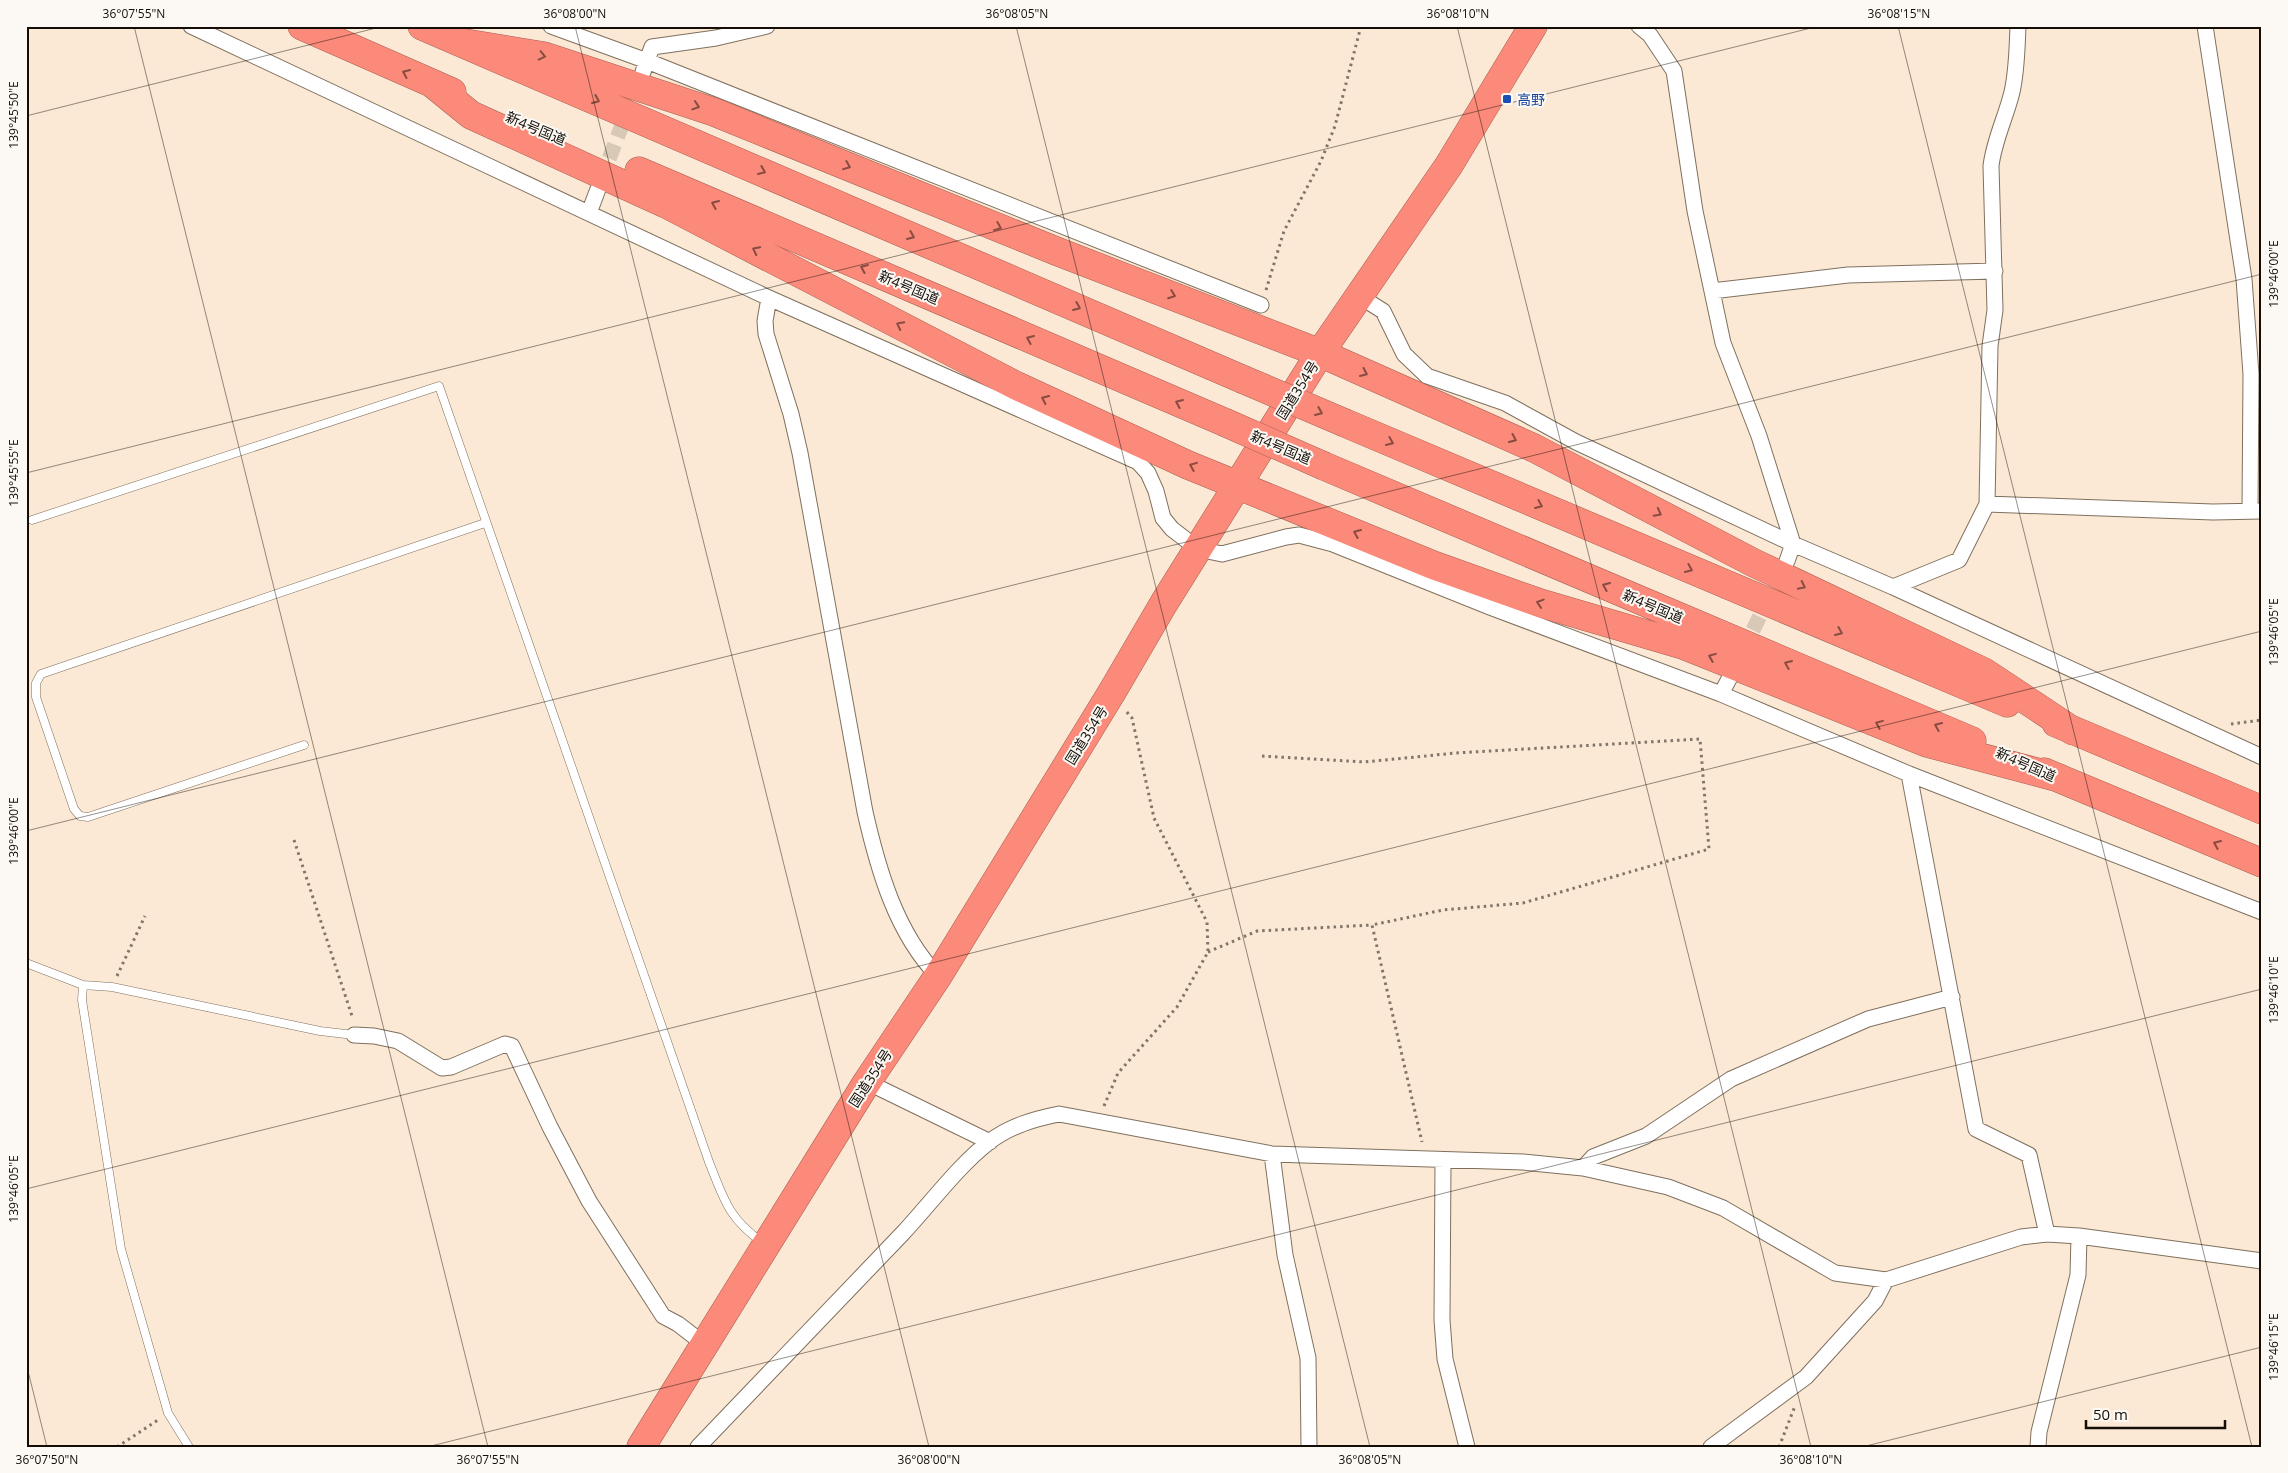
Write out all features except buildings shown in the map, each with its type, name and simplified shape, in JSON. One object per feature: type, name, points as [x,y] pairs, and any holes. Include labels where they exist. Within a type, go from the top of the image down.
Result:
[{"type":"highway","name":"新4号国道","points":[[302,26],[434,85],[1324,466],[2262,863]]},
{"type":"highway","points":[[422,26],[1345,423],[2262,810]]},
{"type":"highway","name":"国道354号","points":[[641,1447],[868,1082],[938,976],[1198,548],[1320,353],[1449,165],[1533,26]]},
{"type":"highway","points":[[459,42],[544,56],[714,112],[1056,251],[1320,353],[1534,448],[1754,563],[1984,672],[2073,731]]},
{"type":"highway","points":[[434,85],[471,116],[666,204],[1017,386],[1188,465],[1433,565],[1540,603],[1683,645],[1927,743],[2060,778]]},
{"type":"street","points":[[191,26],[769,298],[1138,462],[1148,473],[1156,490],[1162,518],[1172,529],[1198,548],[1222,554],[1286,537],[1313,537],[1604,651],[1721,694],[1909,774],[2262,912]]},
{"type":"street","points":[[551,26],[645,67],[1261,304]]},
{"type":"street","points":[[645,67],[652,48],[716,38],[767,26]]},
{"type":"street","points":[[1639,26],[1650,35],[1674,71],[1695,210],[1723,343],[1759,436],[1793,544],[1787,561]]},
{"type":"street","points":[[1893,587],[1959,560],[1987,504],[1990,346],[1995,310],[1991,166],[1994,145],[2012,92],[2017,63],[2018,26]]},
{"type":"street","points":[[1987,504],[2213,512],[2256,511],[2251,374],[2244,279],[2205,26]]},
{"type":"street","points":[[589,213],[598,189]]},
{"type":"street","points":[[1712,291],[1848,275],[1995,271]]},
{"type":"street","points":[[1359,296],[1384,311],[1404,354],[1427,376],[1504,403],[1576,442],[1793,544],[1893,587],[2262,757]]},
{"type":"street","points":[[769,298],[765,321],[766,334],[791,414],[800,453],[865,812],[877,864],[898,914],[922,959],[938,976]]},
{"type":"street","points":[[1721,694],[1729,679]]},
{"type":"street","points":[[1909,774],[1976,1129],[2029,1155],[2047,1234]]},
{"type":"street","points":[[1583,1168],[1593,1157],[1646,1136],[1731,1080],[1868,1019],[1952,997]]},
{"type":"street","points":[[354,1034],[374,1036],[398,1042],[442,1068],[451,1067],[505,1044],[512,1046],[550,1127],[599,1218],[663,1316],[678,1324],[704,1344]]},
{"type":"street","points":[[868,1082],[990,1142]]},
{"type":"street","points":[[698,1447],[971,1159],[990,1142],[1032,1119],[1059,1114],[1272,1154],[1523,1162],[1583,1168],[1668,1187],[1723,1208],[1835,1273],[1886,1280],[2022,1237],[2047,1234],[2079,1236],[2262,1261]]},
{"type":"street","points":[[1272,1154],[1285,1255],[1308,1358],[1309,1447]]},
{"type":"street","points":[[1443,1160],[1442,1320],[1445,1360],[1467,1447]]},
{"type":"street","points":[[2038,1447],[2039,1432],[2078,1275],[2079,1236]]},
{"type":"street","points":[[1712,1447],[1806,1377],[1875,1301],[1886,1280]]},
{"type":"lane","points":[[32,520],[439,386],[485,523],[709,1162],[728,1211],[744,1230],[766,1245]]},
{"type":"lane","points":[[304,745],[88,816],[80,816],[74,809],[36,697],[36,682],[41,674],[485,523]]},
{"type":"lane","points":[[26,963],[83,985],[112,987],[320,1031],[354,1034]]},
{"type":"lane","points":[[83,985],[82,1000],[93,1081],[121,1249],[168,1413],[189,1447]]},
{"type":"path","points":[[1261,304],[1284,231],[1321,161],[1336,126],[1361,26]]},
{"type":"path","points":[[1092,1120],[1102,1109],[1118,1073],[1177,1007],[1208,952],[1207,922],[1154,818],[1132,718],[1112,692]]},
{"type":"path","points":[[1208,952],[1257,931],[1372,925],[1443,910],[1523,903],[1709,849],[1700,739],[1456,753],[1364,762],[1262,756]]},
{"type":"path","points":[[294,840],[355,1024],[354,1034]]},
{"type":"path","points":[[112,987],[145,916]]},
{"type":"path","points":[[1372,925],[1426,1160]]},
{"type":"path","points":[[1779,1447],[1806,1377]]},
{"type":"path","points":[[117,1447],[168,1413]]},
{"type":"tunnel","points":[[601,180],[639,81]]},
{"type":"tunnel","points":[[1743,651],[1770,595]]},
{"type":"place","name":"高野","points":[[1507,99]]}]
